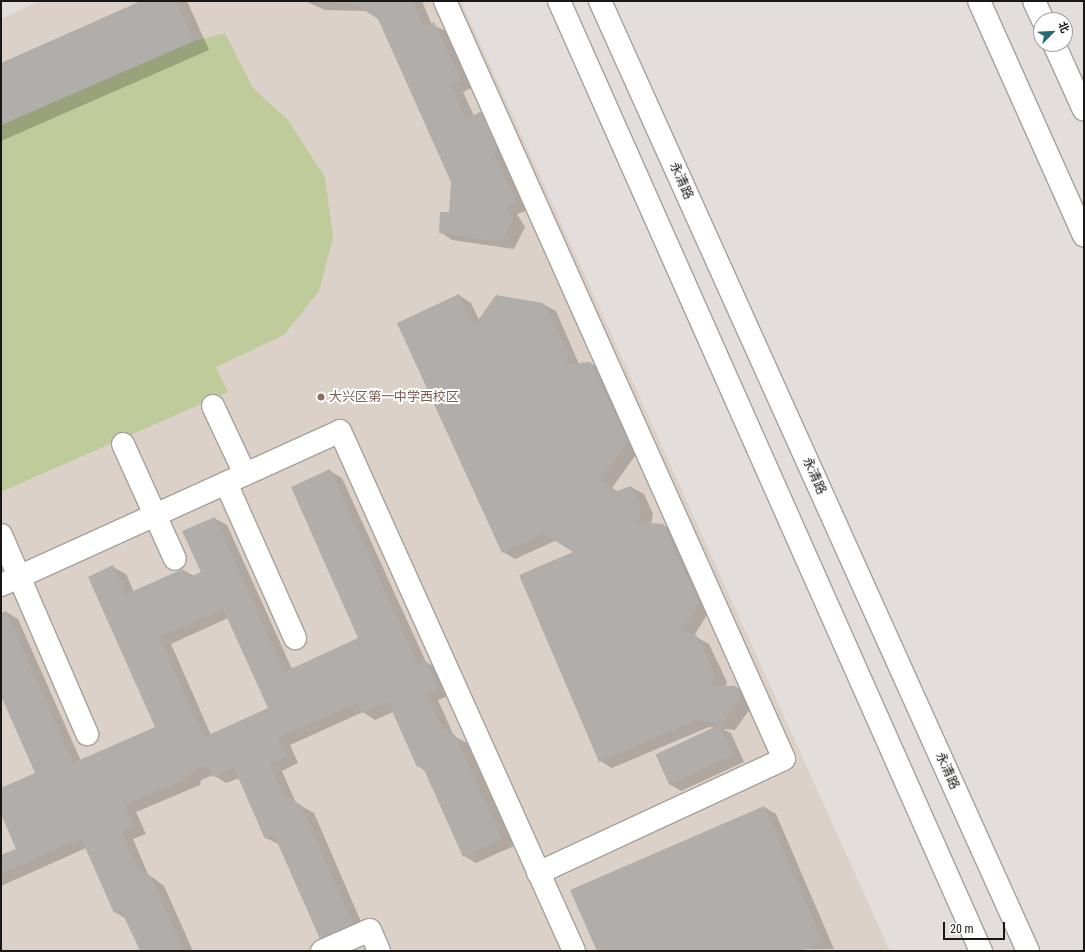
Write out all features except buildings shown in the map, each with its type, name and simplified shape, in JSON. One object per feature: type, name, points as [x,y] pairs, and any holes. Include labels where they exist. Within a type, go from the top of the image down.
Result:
[{"type":"street","points":[[445,1],[784,759],[538,872]]},
{"type":"street","points":[[559,1],[981,951]]},
{"type":"street","name":"永清路","points":[[600,1],[1028,951]]},
{"type":"street","points":[[979,1],[1084,236]]},
{"type":"street","points":[[1034,1],[1039,12]]},
{"type":"street","points":[[1058,52],[1084,110]]},
{"type":"street","points":[[213,406],[245,474]]},
{"type":"street","points":[[10,581],[340,431],[574,951]]},
{"type":"street","points":[[123,444],[175,559]]},
{"type":"street","points":[[226,483],[295,638]]},
{"type":"street","points":[[1,535],[10,581],[87,734]]},
{"type":"street","points":[[322,951],[370,930],[379,951]]},
{"type":"shaded area","name":"大兴区第一中学西校区","points":[[39,1],[461,1],[890,951],[1,951],[1,19]]},
{"type":"green space","points":[[225,33],[253,88],[288,120],[325,177],[333,238],[319,291],[284,335],[216,367],[228,392],[1,492],[1,125],[194,41]]},
{"type":"place","name":"大兴区第一中学西校区","points":[[321,397]]}]
